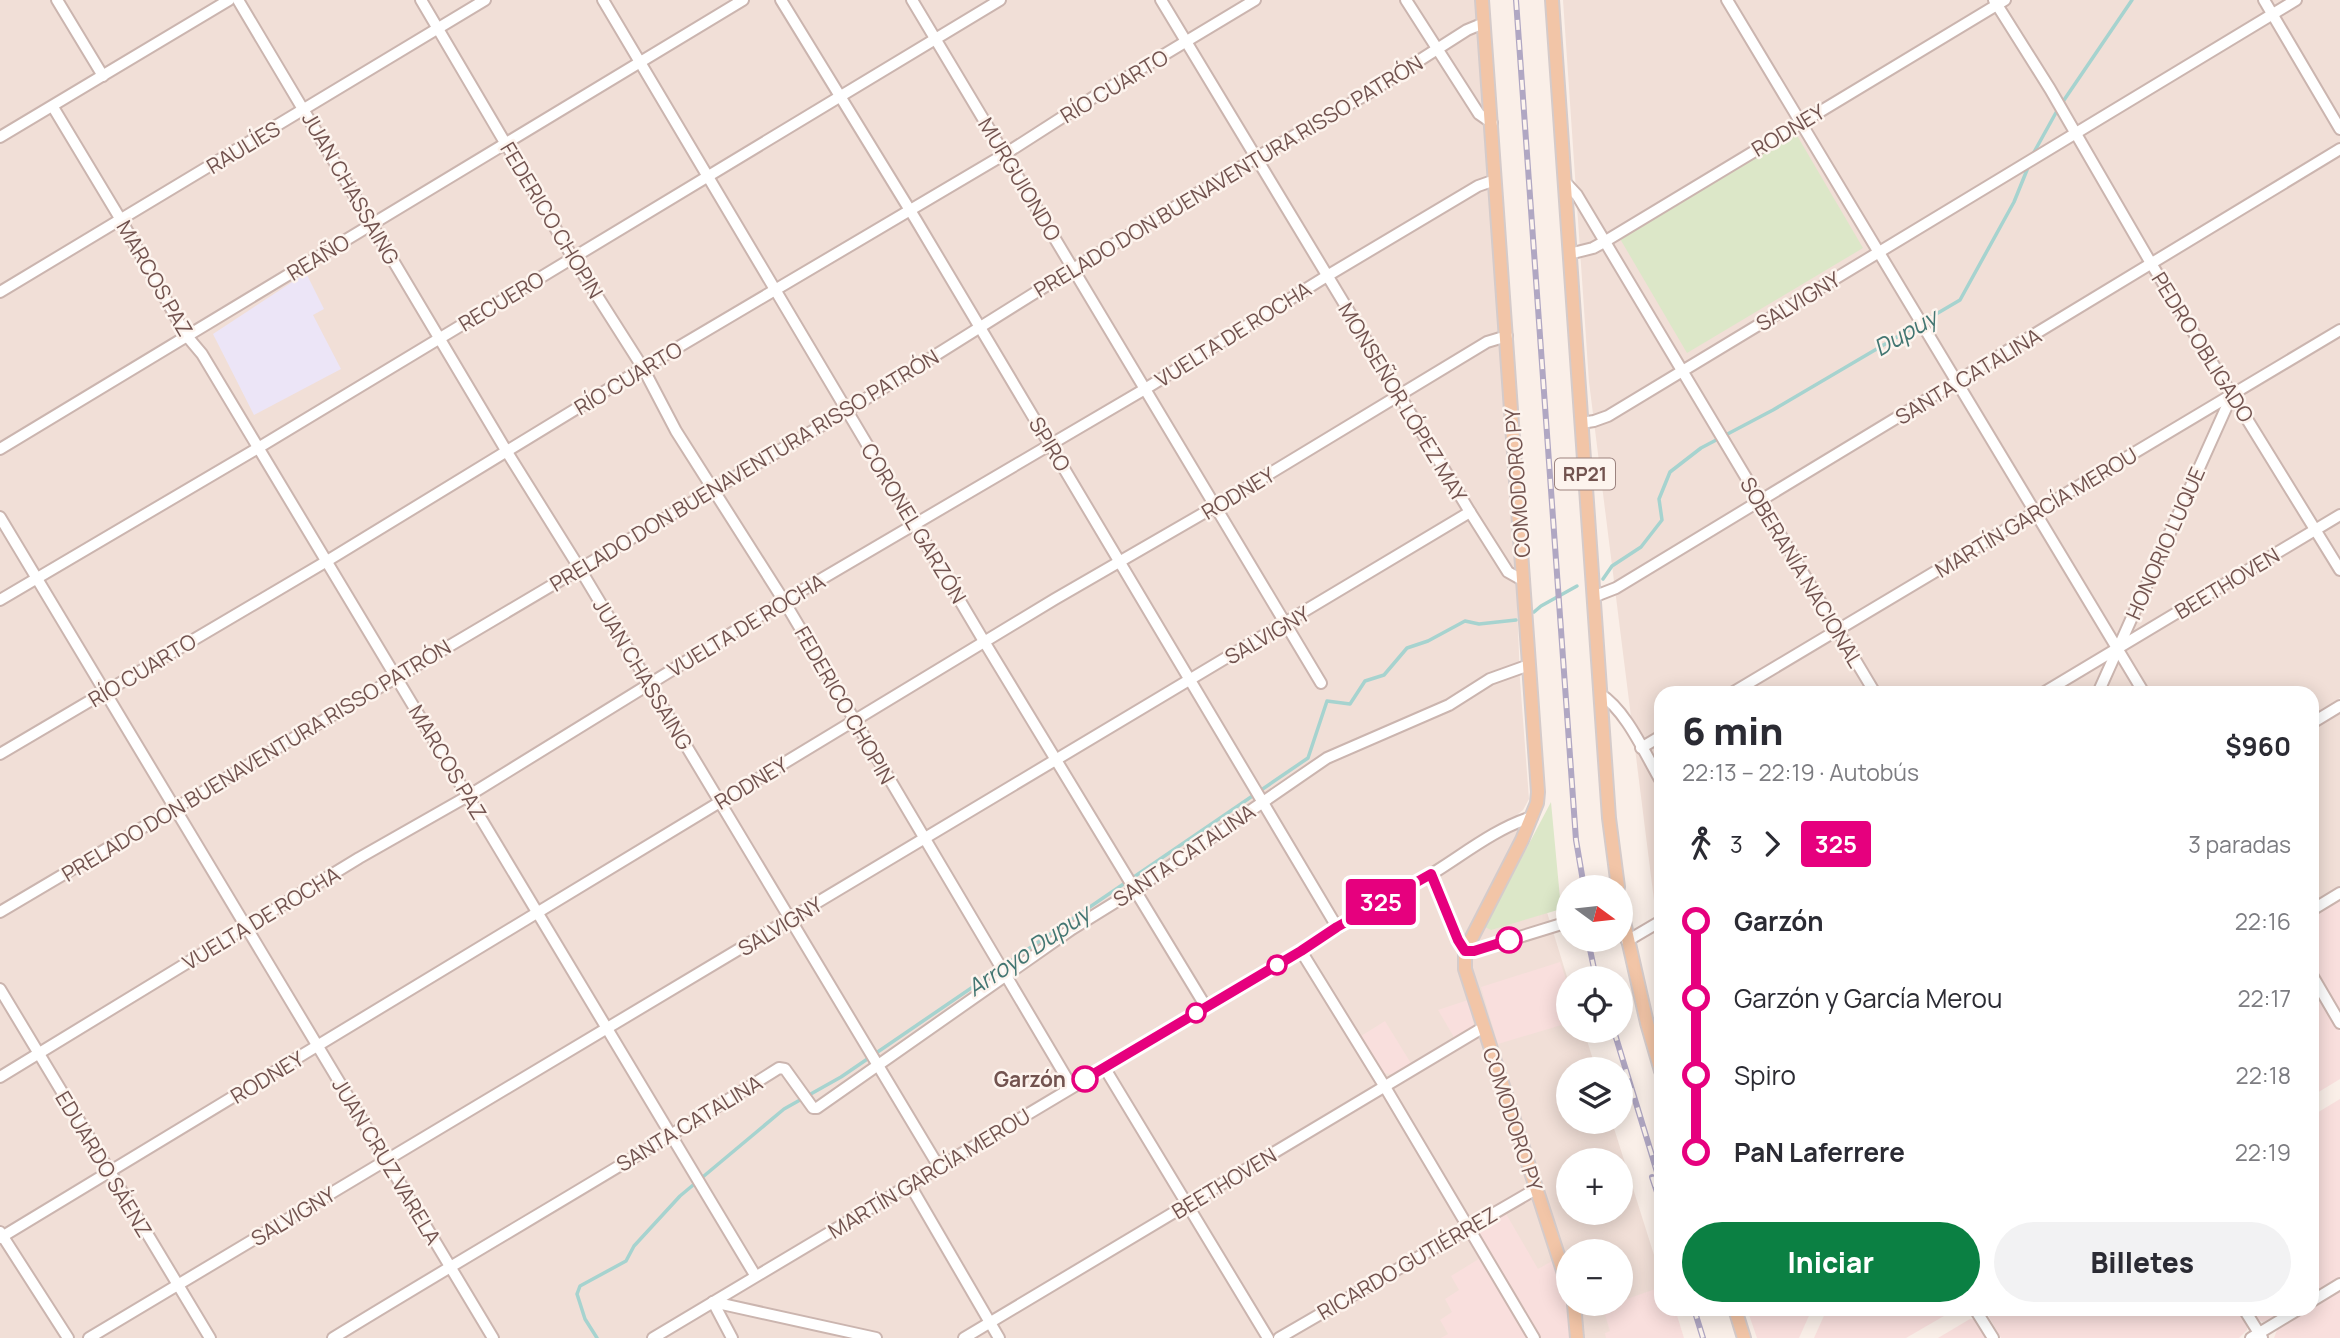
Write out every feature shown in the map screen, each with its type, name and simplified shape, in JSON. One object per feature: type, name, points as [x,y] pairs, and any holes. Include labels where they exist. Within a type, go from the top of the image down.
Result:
[{"type":"main road","name":"COMODORO PY","points":[[1482,0],[1538,792],[1532,817],[1465,951],[1465,969],[1556,1250]]},
{"type":"main road","name":"RP21","points":[[1552,0],[1609,818],[1616,875]]},
{"type":"main road","points":[[1630,952],[1654,1044]]},
{"type":"main road","points":[[1575,1316],[1577,1338]]},
{"type":"main road","points":[[1737,1316],[1744,1338]]},
{"type":"street","points":[[57,0],[103,76]]},
{"type":"street","points":[[0,137],[229,0]]},
{"type":"street","name":"JUAN CHASSAING","points":[[239,0],[939,1167]]},
{"type":"street","name":"FEDERICO CHOPIN","points":[[421,0],[573,258],[643,368],[676,431],[784,601],[1072,1087]]},
{"type":"street","name":"RAULÍES","points":[[0,292],[485,0]]},
{"type":"street","name":"CORONEL GARZÓN","points":[[603,0],[985,643],[1206,1007]]},
{"type":"street","name":"REAÑO","points":[[0,449],[743,0]]},
{"type":"street","name":"SPIRO","points":[[781,0],[1121,562],[1337,927]]},
{"type":"street","name":"MURGUIONDO","points":[[912,0],[1321,682]]},
{"type":"street","name":"RECUERO","points":[[0,600],[258,448],[1000,0]]},
{"type":"street","name":"MONSEÑOR LÓPEZ MAY","points":[[1161,0],[1470,512],[1508,572],[1524,581]]},
{"type":"street","name":"RÍO CUARTO","points":[[0,754],[1005,154],[1255,0]]},
{"type":"street","points":[[1406,0],[1479,114],[1492,123]]},
{"type":"street","points":[[1727,0],[2140,686]]},
{"type":"street","points":[[2264,0],[2340,129]]},
{"type":"street","points":[[2075,133],[2296,0]]},
{"type":"street","name":"RODNEY","points":[[1569,254],[1604,242],[1999,2]]},
{"type":"street","name":"PEDRO OBLIGADO","points":[[1999,2],[2152,265],[2340,570]]},
{"type":"street","name":"PRELADO DON BUENAVENTURA RISSO PATRÓN","points":[[0,912],[848,411],[1073,269],[1257,157],[1362,97],[1467,30],[1484,23]]},
{"type":"street","name":"MARCOS PAZ","points":[[53,107],[186,335],[202,354],[755,1276]]},
{"type":"street","name":"SALVIGNY","points":[[1581,422],[1608,416],[2075,133]]},
{"type":"street","name":"SANTA CATALINA","points":[[1593,597],[1616,588],[1760,502],[2340,149]]},
{"type":"street","name":"VUELTA DE ROCHA","points":[[0,1077],[247,926],[468,796],[784,601],[1144,389],[1326,276],[1478,186],[1496,180]]},
{"type":"street","points":[[1565,182],[1577,195],[1684,370]]},
{"type":"street","name":"MARTÍN GARCÍA MEROU","points":[[1744,686],[2340,330]]},
{"type":"street","name":"RODNEY","points":[[1,1236],[1055,599],[1216,506],[1487,342],[1507,336]]},
{"type":"street","name":"SOBERANÍA NACIONAL","points":[[1684,370],[1871,686]]},
{"type":"street","name":"HONORIO LUQUE","points":[[2101,686],[2233,395]]},
{"type":"street","name":"SALVIGNY","points":[[89,1338],[791,921],[923,839],[1058,761],[1470,512]]},
{"type":"street","name":"BEETHOVEN","points":[[2055,686],[2340,515]]},
{"type":"street","name":"JUAN CRUZ VARELA","points":[[0,517],[493,1338]]},
{"type":"street","name":"SANTA CATALINA","points":[[333,1338],[449,1266],[670,1137],[779,1068],[785,1069],[813,1108],[817,1108],[1005,975],[1262,799],[1334,753],[1450,705],[1490,679],[1529,665]]},
{"type":"street","points":[[1600,694],[1612,701],[1654,769]]},
{"type":"street","points":[[2319,719],[2340,706]]},
{"type":"street","points":[[1641,748],[1654,740]]},
{"type":"street","name":"MARTÍN GARCÍA MEROU","points":[[653,1338],[1337,927],[1431,874],[1511,823],[1532,817]]},
{"type":"street","name":"COMODORO PY","points":[[1431,874],[1465,951]]},
{"type":"street","points":[[2319,906],[2340,893]]},
{"type":"street","points":[[1633,937],[1654,925]]},
{"type":"street","points":[[1465,951],[1474,951],[1556,926]]},
{"type":"street","points":[[1301,951],[1534,1338]]},
{"type":"street","points":[[2319,987],[2340,1023]]},
{"type":"street","name":"EDUARDO SÁENZ","points":[[0,989],[210,1338]]},
{"type":"street","name":"BEETHOVEN","points":[[964,1338],[1484,1027]]},
{"type":"street","points":[[1104,1067],[1268,1338]]},
{"type":"street","points":[[910,1185],[999,1338]]},
{"type":"street","name":"RICARDO GUTIÉRREZ","points":[[1279,1338],[1536,1189]]},
{"type":"street","points":[[1,1236],[68,1338]]},
{"type":"street","points":[[2319,1297],[2340,1284]]},
{"type":"street","points":[[713,1302],[732,1338]]},
{"type":"street","points":[[713,1302],[876,1338]]},
{"type":"street","points":[[1979,1316],[1993,1338]]},
{"type":"street","points":[[2247,1316],[2257,1336],[2288,1316]]},
{"type":"shaded area","points":[[0,0],[1476,0],[1529,799],[1517,815],[1556,941],[1556,952],[1559,952],[1564,966],[1556,966],[1556,1043],[1588,1043],[1592,1057],[1556,1057],[1556,1134],[1616,1134],[1620,1148],[1556,1148],[1556,1225],[1633,1225],[1633,1188],[1654,1255],[1654,1316],[1666,1316],[1680,1338],[0,1338]]},
{"type":"shaded area","points":[[1563,0],[2340,0],[2340,698],[2319,711],[2319,686],[1654,686],[1654,900],[1589,382]]},
{"type":"shaded area","points":[[306,273],[324,309],[313,315],[341,369],[254,415],[213,334]]},
{"type":"shaded area","points":[[2340,711],[2340,887],[2319,900],[2319,724]]},
{"type":"shaded area","points":[[2340,899],[2340,1011],[2319,976],[2319,912]]},
{"type":"shaded area","points":[[1560,962],[1561,966],[1556,966],[1556,1027],[1498,1044],[1481,987]]},
{"type":"shaded area","points":[[2319,996],[2340,1031],[2340,1079],[2319,1092]]},
{"type":"shaded area","points":[[1468,1000],[1474,1026],[1455,1039],[1438,1010]]},
{"type":"shaded area","points":[[1385,1021],[1412,1065],[1396,1075],[1384,1073],[1361,1036]]},
{"type":"shaded area","points":[[2340,1099],[2340,1279],[2319,1291],[2319,1112]]},
{"type":"shaded area","points":[[1505,1212],[1538,1269],[1552,1261],[1556,1273],[1556,1316],[1570,1316],[1571,1338],[1541,1338],[1479,1234],[1481,1226]]},
{"type":"shaded area","points":[[1482,1257],[1531,1338],[1441,1338],[1448,1334],[1440,1320],[1452,1312],[1445,1299],[1459,1290],[1451,1276]]},
{"type":"shaded area","points":[[1654,1289],[1654,1316],[1677,1316],[1684,1338],[1606,1338],[1605,1333],[1610,1331],[1605,1316],[1633,1316],[1633,1297]]},
{"type":"shaded area","points":[[2340,1292],[2340,1338],[2274,1338],[2277,1330],[2300,1316],[2319,1316],[2319,1305]]},
{"type":"shaded area","points":[[1749,1316],[1809,1316],[1799,1338],[1757,1338]]},
{"type":"shaded area","points":[[1824,1316],[1944,1316],[1906,1338],[1814,1338]]},
{"type":"shaded area","points":[[2241,1316],[2247,1330],[2239,1338],[2001,1338],[1989,1317]]},
{"type":"shaded area","points":[[2255,1316],[2275,1316],[2263,1322]]},
{"type":"shaded area","points":[[1970,1319],[1976,1319],[1989,1338],[1938,1338]]},
{"type":"green space","points":[[1795,132],[1863,248],[1687,353],[1619,237]]},
{"type":"green space","points":[[1551,802],[1558,875],[1556,910],[1491,930],[1485,927]]},
{"type":"waterway","name":"Dupuy","points":[[2062,103],[2132,0]]},
{"type":"waterway","name":"Dupuy","points":[[2033,154],[2058,109]]},
{"type":"waterway","name":"Dupuy","points":[[1603,579],[1612,566],[1641,547],[1662,520],[1659,499],[1670,472],[1701,448],[1773,410],[1960,300],[2014,202],[2029,165]]},
{"type":"waterway","name":"Arroyo Dupuy","points":[[1534,612],[1577,586]]},
{"type":"waterway","name":"Arroyo Dupuy","points":[[597,1338],[585,1319],[577,1294],[580,1286],[626,1261],[634,1246],[680,1196],[784,1109],[841,1077],[1308,758],[1327,701],[1350,704],[1365,681],[1384,675],[1407,648],[1428,641],[1465,621],[1479,624],[1516,620]]},
{"type":"railway","points":[[1516,0],[1576,840],[1582,875]]},
{"type":"railway","points":[[1591,952],[1593,966]]},
{"type":"railway","points":[[1618,1043],[1654,1162]]},
{"type":"railway","points":[[1652,1177],[1654,1183]]},
{"type":"railway","points":[[1696,1316],[1703,1338]]},
{"type":"bus line","name":"325","points":[[1085,1079],[1337,927],[1431,874],[1465,951],[1474,951],[1509,940]]},
{"type":"place","name":"Garzón","points":[[1085,1079]]}]
